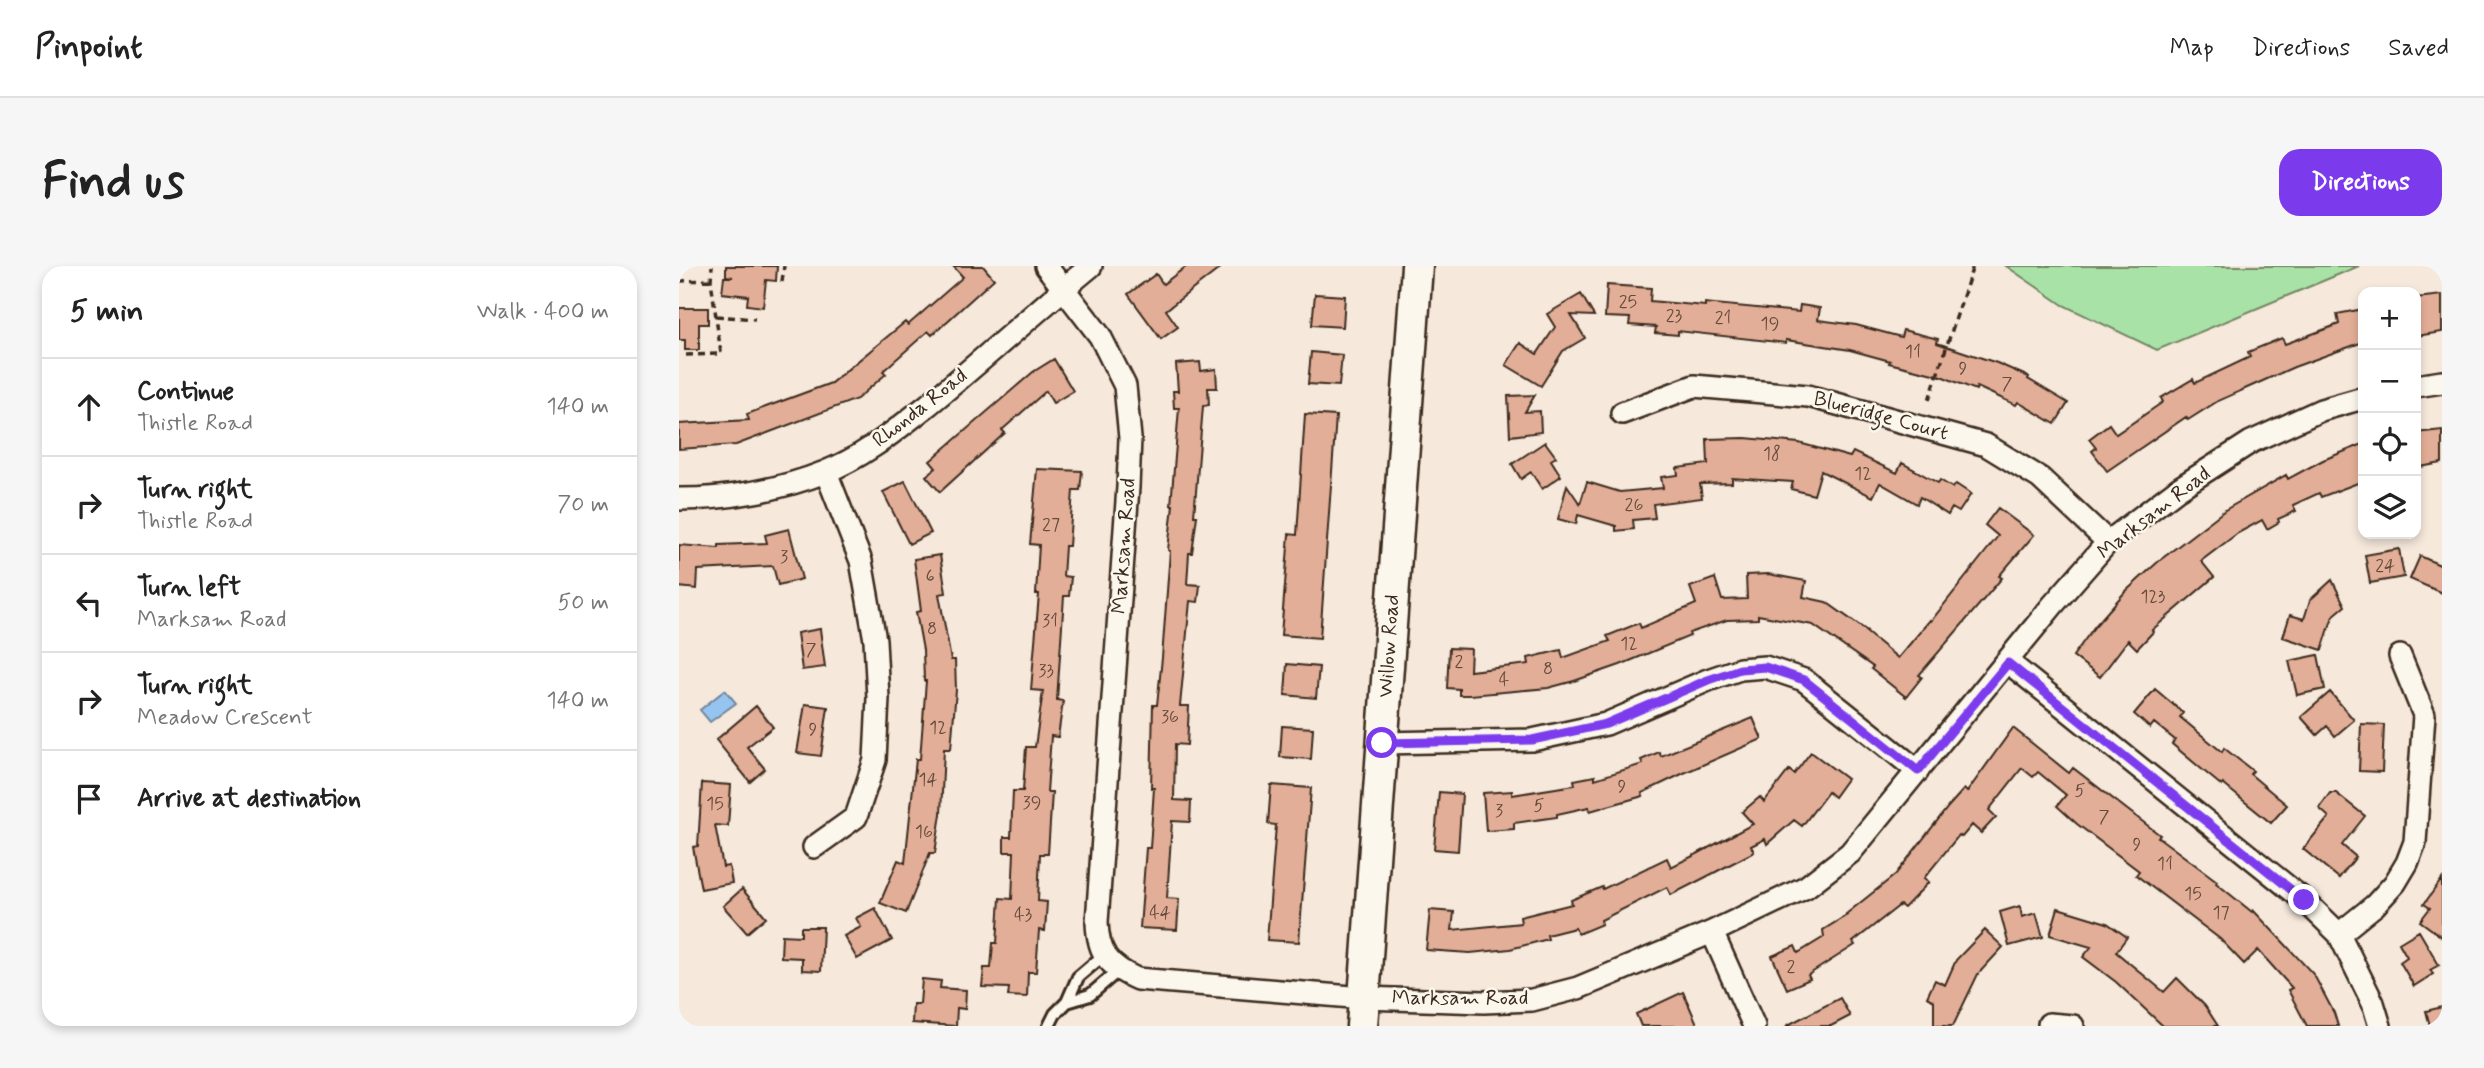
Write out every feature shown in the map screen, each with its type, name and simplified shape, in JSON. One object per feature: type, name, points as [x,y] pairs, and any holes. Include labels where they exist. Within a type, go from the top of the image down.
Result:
[{"type":"main road","name":"Willow Road","points":[[1363,1012],[1417,266]]},
{"type":"street","name":"Marksam Road","points":[[1046,266],[1100,336],[1125,386],[1130,438],[1097,922],[1098,943],[1112,962],[1137,979],[1363,1012],[1532,1000],[1578,988],[1712,932],[1806,887],[1850,853],[2052,606],[2108,542],[2178,489],[2251,442],[2321,410],[2358,399]]},
{"type":"street","name":"Rhonda Road","points":[[679,499],[763,490],[826,472],[883,441],[1091,266]]},
{"type":"street","points":[[2421,385],[2442,382]]},
{"type":"street","name":"Blueridge Court","points":[[1622,413],[1694,387],[1808,396],[1986,445],[2041,478],[2108,542]]},
{"type":"street","points":[[814,847],[856,817],[875,760],[878,698],[875,640],[862,561],[826,472]]},
{"type":"street","points":[[2339,934],[2375,905],[2395,883],[2415,842],[2424,715],[2400,656]]},
{"type":"street","points":[[2008,663],[2304,900],[2339,934],[2373,1003],[2380,1026]]},
{"type":"street","points":[[1382,743],[1532,740],[1606,724],[1708,680],[1740,669],[1765,667],[1804,680],[1918,771]]},
{"type":"street","points":[[1712,932],[1754,1026]]},
{"type":"street","points":[[2049,1024],[2073,1026]]},
{"type":"lane","points":[[1067,1002],[1090,995],[1112,962]]},
{"type":"lane","points":[[1049,1026],[1055,1014],[1067,1002],[1078,977],[1112,962]]},
{"type":"path","points":[[686,355],[721,354],[711,280],[712,266]]},
{"type":"path","points":[[782,282],[784,266]]},
{"type":"path","points":[[1929,400],[1973,266]]},
{"type":"path","points":[[679,281],[711,280]]},
{"type":"path","points":[[716,316],[755,319]]},
{"type":"green space","points":[[2006,266],[2359,266],[2157,350],[2063,305]]},
{"type":"water","points":[[725,690],[736,703],[710,722],[700,710]]},
{"type":"building","points":[[726,266],[777,266],[776,281],[766,280],[763,307],[747,305],[748,296],[722,293],[724,277],[733,277],[726,276]]},
{"type":"building","points":[[953,266],[983,266],[994,279],[932,335],[928,331],[883,371],[886,374],[857,399],[736,445],[679,449],[679,424],[749,420],[747,414],[831,383],[905,322],[908,325],[963,277]]},
{"type":"building","points":[[1187,266],[1223,266],[1166,310],[1178,327],[1161,339],[1128,294],[1156,274],[1163,284]]},
{"type":"building","points":[[1607,285],[1651,288],[1650,301],[1799,312],[1800,305],[1820,308],[1818,320],[1856,325],[1901,337],[1903,330],[1938,339],[1937,343],[2029,377],[2028,379],[2068,403],[2055,424],[2018,402],[2016,405],[1977,387],[1976,390],[1941,376],[1850,350],[1786,340],[1786,343],[1678,331],[1678,335],[1655,333],[1656,327],[1629,325],[1630,318],[1605,317]]},
{"type":"building","points":[[1315,294],[1345,296],[1343,327],[1312,325]]},
{"type":"building","points":[[1581,294],[1594,316],[1571,315],[1585,338],[1563,351],[1541,386],[1506,365],[1520,343],[1537,354],[1555,327],[1547,314]]},
{"type":"building","points":[[2442,295],[2442,332],[2421,335],[2421,297]]},
{"type":"building","points":[[679,308],[708,308],[708,324],[699,324],[699,350],[685,350],[685,340],[679,340]]},
{"type":"building","points":[[2358,310],[2358,344],[2294,367],[2218,401],[2188,420],[2186,417],[2107,471],[2092,451],[2096,448],[2089,439],[2109,424],[2116,434],[2163,402],[2161,398],[2193,379],[2195,383],[2250,357],[2248,352],[2282,338],[2285,344],[2339,324],[2337,314]]},
{"type":"building","points":[[1311,352],[1342,355],[1339,386],[1308,384]]},
{"type":"building","points":[[1054,359],[1073,391],[1053,403],[1046,391],[1002,430],[1005,433],[940,492],[926,476],[936,468],[930,461],[1033,372]]},
{"type":"building","points":[[1200,362],[1201,371],[1216,369],[1217,388],[1208,388],[1209,405],[1203,406],[1194,516],[1197,516],[1192,553],[1189,553],[1187,584],[1200,585],[1198,602],[1190,601],[1180,706],[1189,706],[1187,745],[1175,744],[1174,800],[1191,801],[1190,822],[1172,821],[1167,898],[1179,899],[1177,930],[1140,928],[1146,848],[1150,848],[1154,788],[1151,788],[1153,705],[1157,705],[1162,658],[1179,408],[1174,408],[1173,391],[1178,391],[1176,364]]},
{"type":"building","points":[[1535,395],[1525,412],[1540,411],[1541,432],[1510,436],[1508,396]]},
{"type":"building","points":[[1305,414],[1336,416],[1320,638],[1281,635],[1289,534],[1297,535]]},
{"type":"building","points":[[2442,430],[2442,463],[2421,467],[2421,432]]},
{"type":"building","points":[[1745,438],[1799,443],[1850,457],[1853,452],[1897,473],[1902,463],[1938,483],[1940,480],[1953,488],[1956,484],[1971,494],[1959,512],[1952,508],[1948,515],[1920,497],[1917,504],[1880,483],[1873,497],[1821,471],[1814,495],[1791,489],[1793,482],[1732,478],[1732,483],[1700,484],[1702,498],[1653,504],[1655,518],[1633,520],[1634,529],[1616,531],[1616,526],[1578,515],[1576,524],[1558,519],[1567,485],[1580,504],[1587,482],[1620,492],[1663,488],[1661,477],[1678,475],[1677,468],[1708,464],[1707,439]]},
{"type":"building","points":[[1545,442],[1556,457],[1551,460],[1561,476],[1542,489],[1531,472],[1521,479],[1512,464]]},
{"type":"building","points":[[2358,446],[2358,483],[2321,497],[2319,493],[2293,505],[2296,511],[2278,519],[2279,522],[2267,529],[2262,520],[2238,533],[2201,561],[2214,577],[2152,630],[2137,649],[2128,640],[2100,677],[2073,656],[2125,592],[2160,560],[2225,510],[2286,475],[2288,479],[2323,460]]},
{"type":"building","points":[[1037,469],[1082,471],[1080,490],[1073,490],[1069,546],[1065,546],[1063,576],[1071,577],[1069,596],[1064,596],[1057,700],[1063,701],[1058,737],[1051,736],[1047,792],[1052,792],[1048,854],[1040,854],[1038,901],[1047,902],[1045,931],[1039,930],[1036,972],[1028,972],[1027,997],[1008,996],[1009,988],[982,987],[984,968],[991,968],[993,943],[997,943],[1000,898],[1012,899],[1014,852],[1004,852],[1004,837],[1011,837],[1013,791],[1023,791],[1026,747],[1035,747],[1043,691],[1031,690],[1039,594],[1036,594],[1039,545],[1030,544]]},
{"type":"building","points":[[905,481],[931,533],[909,544],[883,492]]},
{"type":"building","points":[[1998,508],[2034,535],[1999,576],[2002,578],[1919,675],[1922,677],[1906,697],[1871,669],[1873,667],[1813,625],[1758,615],[1758,619],[1727,620],[1689,633],[1690,636],[1620,665],[1548,688],[1459,695],[1459,689],[1447,688],[1449,648],[1471,649],[1470,671],[1529,664],[1528,658],[1561,650],[1563,658],[1610,641],[1607,636],[1639,623],[1641,628],[1696,604],[1690,587],[1715,578],[1722,600],[1747,599],[1746,575],[1768,574],[1806,581],[1803,597],[1826,602],[1867,631],[1898,658],[1998,536],[1985,525]]},
{"type":"building","points":[[789,529],[802,579],[778,585],[773,566],[698,570],[697,589],[679,587],[679,545],[719,548],[719,545],[767,543],[765,535]]},
{"type":"building","points":[[2399,549],[2404,577],[2370,583],[2365,555]]},
{"type":"building","points":[[940,555],[946,593],[939,594],[951,660],[955,660],[956,690],[951,749],[944,749],[941,814],[935,853],[930,853],[906,913],[880,903],[898,860],[905,863],[916,759],[920,759],[926,681],[916,612],[921,611],[914,559]]},
{"type":"building","points":[[2420,556],[2442,566],[2442,593],[2410,579]]},
{"type":"building","points":[[2332,580],[2345,606],[2333,616],[2322,650],[2283,637],[2290,615],[2304,619],[2310,600]]},
{"type":"building","points":[[820,629],[825,667],[802,670],[797,633]]},
{"type":"building","points":[[2318,655],[2325,689],[2297,695],[2289,661]]},
{"type":"building","points":[[1287,664],[1319,667],[1316,698],[1285,695]]},
{"type":"building","points":[[2155,689],[2183,713],[2180,717],[2222,752],[2224,748],[2253,771],[2250,774],[2287,805],[2271,823],[2172,744],[2175,740],[2154,723],[2150,728],[2134,714]]},
{"type":"building","points":[[2330,692],[2354,720],[2335,736],[2327,726],[2317,735],[2301,717]]},
{"type":"building","points":[[805,704],[828,707],[821,756],[797,753]]},
{"type":"building","points":[[756,706],[773,727],[747,747],[765,769],[750,782],[716,740]]},
{"type":"building","points":[[1753,718],[1762,739],[1642,793],[1643,796],[1590,811],[1589,807],[1557,814],[1557,817],[1514,823],[1514,829],[1486,831],[1483,793],[1512,791],[1512,795],[1575,785],[1574,780],[1595,776],[1595,779],[1643,764],[1641,760],[1659,752],[1661,756]]},
{"type":"building","points":[[2361,724],[2384,725],[2382,772],[2359,771]]},
{"type":"building","points":[[1282,726],[1313,728],[1311,759],[1280,757]]},
{"type":"building","points":[[2013,728],[2069,773],[2073,768],[2160,835],[2158,837],[2217,881],[2216,883],[2252,912],[2253,910],[2314,975],[2338,1026],[2307,1026],[2288,990],[2292,988],[2258,950],[2244,964],[2220,939],[2136,875],[2139,871],[2057,806],[2066,795],[2038,772],[2033,777],[2022,768],[1989,810],[1996,817],[1981,833],[1972,825],[1962,837],[1959,835],[1924,878],[1929,882],[1904,908],[1900,905],[1853,942],[1855,945],[1808,975],[1810,979],[1787,989],[1772,956],[1795,946],[1798,953],[1824,937],[1823,930],[1847,915],[1895,875],[1948,807],[1964,789],[1967,792]]},
{"type":"building","points":[[1811,752],[1847,779],[1834,797],[1828,792],[1802,826],[1794,820],[1767,844],[1765,839],[1751,846],[1754,852],[1671,895],[1667,887],[1601,920],[1602,924],[1578,934],[1575,928],[1547,935],[1548,939],[1510,949],[1470,953],[1426,950],[1430,910],[1454,912],[1452,930],[1521,923],[1520,917],[1572,904],[1571,900],[1602,887],[1603,889],[1667,858],[1671,867],[1697,854],[1753,824],[1742,812],[1760,797],[1764,802],[1789,770],[1794,774]]},
{"type":"building","points":[[702,783],[731,785],[728,826],[715,825],[723,867],[729,866],[732,883],[701,889],[693,847],[698,846]]},
{"type":"building","points":[[1271,785],[1311,788],[1299,942],[1267,940],[1276,825],[1268,824]]},
{"type":"building","points":[[1439,792],[1462,794],[1458,851],[1434,849]]},
{"type":"building","points":[[2330,793],[2336,793],[2365,816],[2342,845],[2356,857],[2339,878],[2303,849],[2329,817],[2319,808]]},
{"type":"building","points":[[2442,879],[2442,937],[2420,921],[2430,908],[2424,904]]},
{"type":"building","points":[[742,889],[766,917],[747,933],[723,906]]},
{"type":"building","points":[[2020,906],[2022,917],[2036,913],[2043,937],[2009,946],[2000,912]]},
{"type":"building","points":[[875,908],[892,940],[857,959],[844,936],[861,927],[856,918]]},
{"type":"building","points":[[2058,908],[2107,923],[2127,937],[2116,952],[2164,992],[2177,978],[2205,1006],[2218,1026],[2163,1026],[2116,982],[2083,957],[2091,947],[2050,935]]},
{"type":"building","points":[[801,927],[823,927],[821,971],[802,970],[802,958],[781,957],[782,935],[801,936]]},
{"type":"building","points":[[1985,930],[2003,947],[1978,974],[1953,1026],[1934,1026],[1934,1001],[1927,997],[1935,980],[1945,985],[1956,960]]},
{"type":"building","points":[[2419,931],[2439,965],[2430,970],[2433,974],[2414,986],[2400,962],[2407,957],[2399,943]]},
{"type":"building","points":[[922,979],[941,981],[940,988],[966,990],[965,1009],[957,1008],[956,1026],[912,1023],[913,1004],[920,1004]]},
{"type":"building","points":[[1683,992],[1698,1026],[1641,1026],[1636,1014]]},
{"type":"building","points":[[1840,998],[1850,1016],[1831,1026],[1786,1026]]},
{"type":"building","points":[[2442,1007],[2442,1026],[2430,1026],[2426,1011]]},
{"type":"route","points":[[1382,743],[1532,740],[1606,724],[1708,680],[1740,669],[1765,667],[1804,680],[1918,771],[2008,663],[2304,900]]}]
